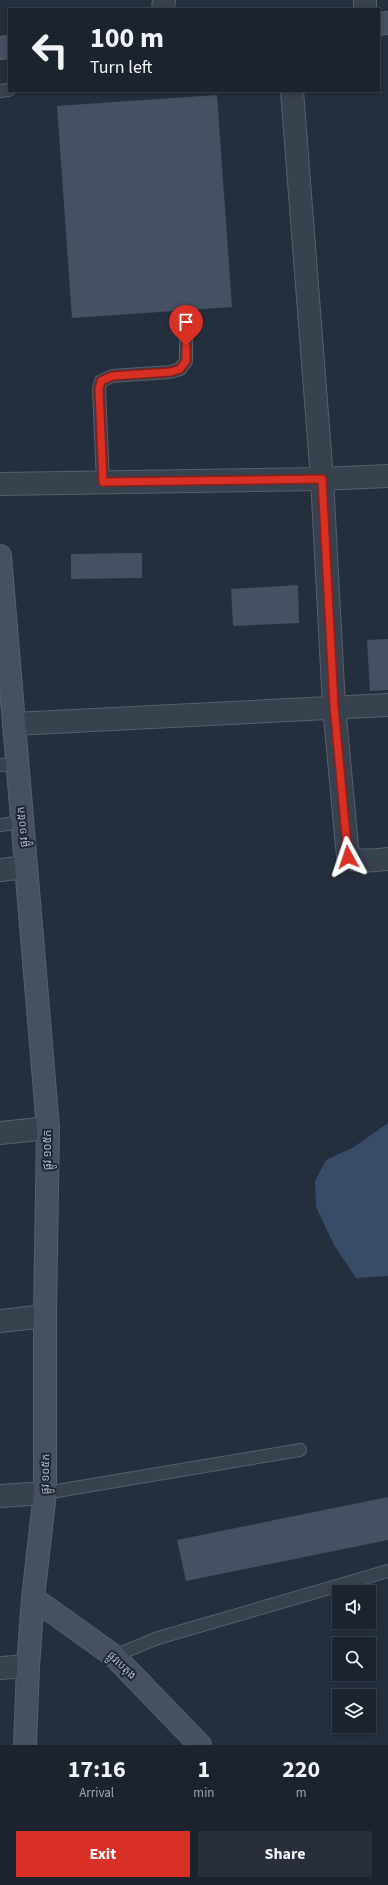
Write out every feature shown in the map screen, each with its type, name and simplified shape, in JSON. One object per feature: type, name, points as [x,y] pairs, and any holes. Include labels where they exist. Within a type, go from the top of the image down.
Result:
[{"type":"main road","name":"ផ្លូវ ១០៥ក","points":[[0,556],[14,724],[8,764],[22,822],[48,1128],[45,1316],[45,1493],[33,1598],[24,1745]]},
{"type":"main road","name":"ផ្លូវបេតុង","points":[[33,1598],[114,1656],[200,1745]]},
{"type":"street","points":[[292,92],[322,479],[334,706],[348,857],[352,859],[371,860],[388,859]]},
{"type":"street","points":[[0,484],[322,479],[388,476]]},
{"type":"street","points":[[14,724],[334,706],[388,705]]},
{"type":"street","points":[[0,870],[26,867]]},
{"type":"street","points":[[0,1133],[48,1128]]},
{"type":"street","points":[[0,1321],[45,1316]]},
{"type":"street","points":[[0,1496],[45,1493]]},
{"type":"street","points":[[0,1668],[28,1666]]},
{"type":"lane","points":[[103,482],[99,389],[101,381],[112,376],[170,372],[180,369],[186,361],[186,318]]},
{"type":"lane","points":[[0,825],[22,822]]},
{"type":"lane","points":[[45,1493],[300,1450]]},
{"type":"lane","points":[[114,1656],[158,1638],[388,1570]]},
{"type":"water","points":[[388,1123],[388,1276],[356,1278],[334,1245],[316,1207],[315,1181],[326,1160],[354,1147]]},
{"type":"building","points":[[217,95],[232,307],[72,318],[57,106]]},
{"type":"building","points":[[142,553],[142,578],[71,579],[71,554]]},
{"type":"building","points":[[298,585],[299,623],[233,626],[231,589]]},
{"type":"building","points":[[388,639],[388,690],[370,691],[367,640]]},
{"type":"building","points":[[388,1497],[388,1540],[186,1581],[177,1540]]},
{"type":"route","points":[[186,346],[186,361],[180,369],[170,372],[112,376],[101,381],[99,389],[103,482],[322,479],[334,706],[348,857]]}]
